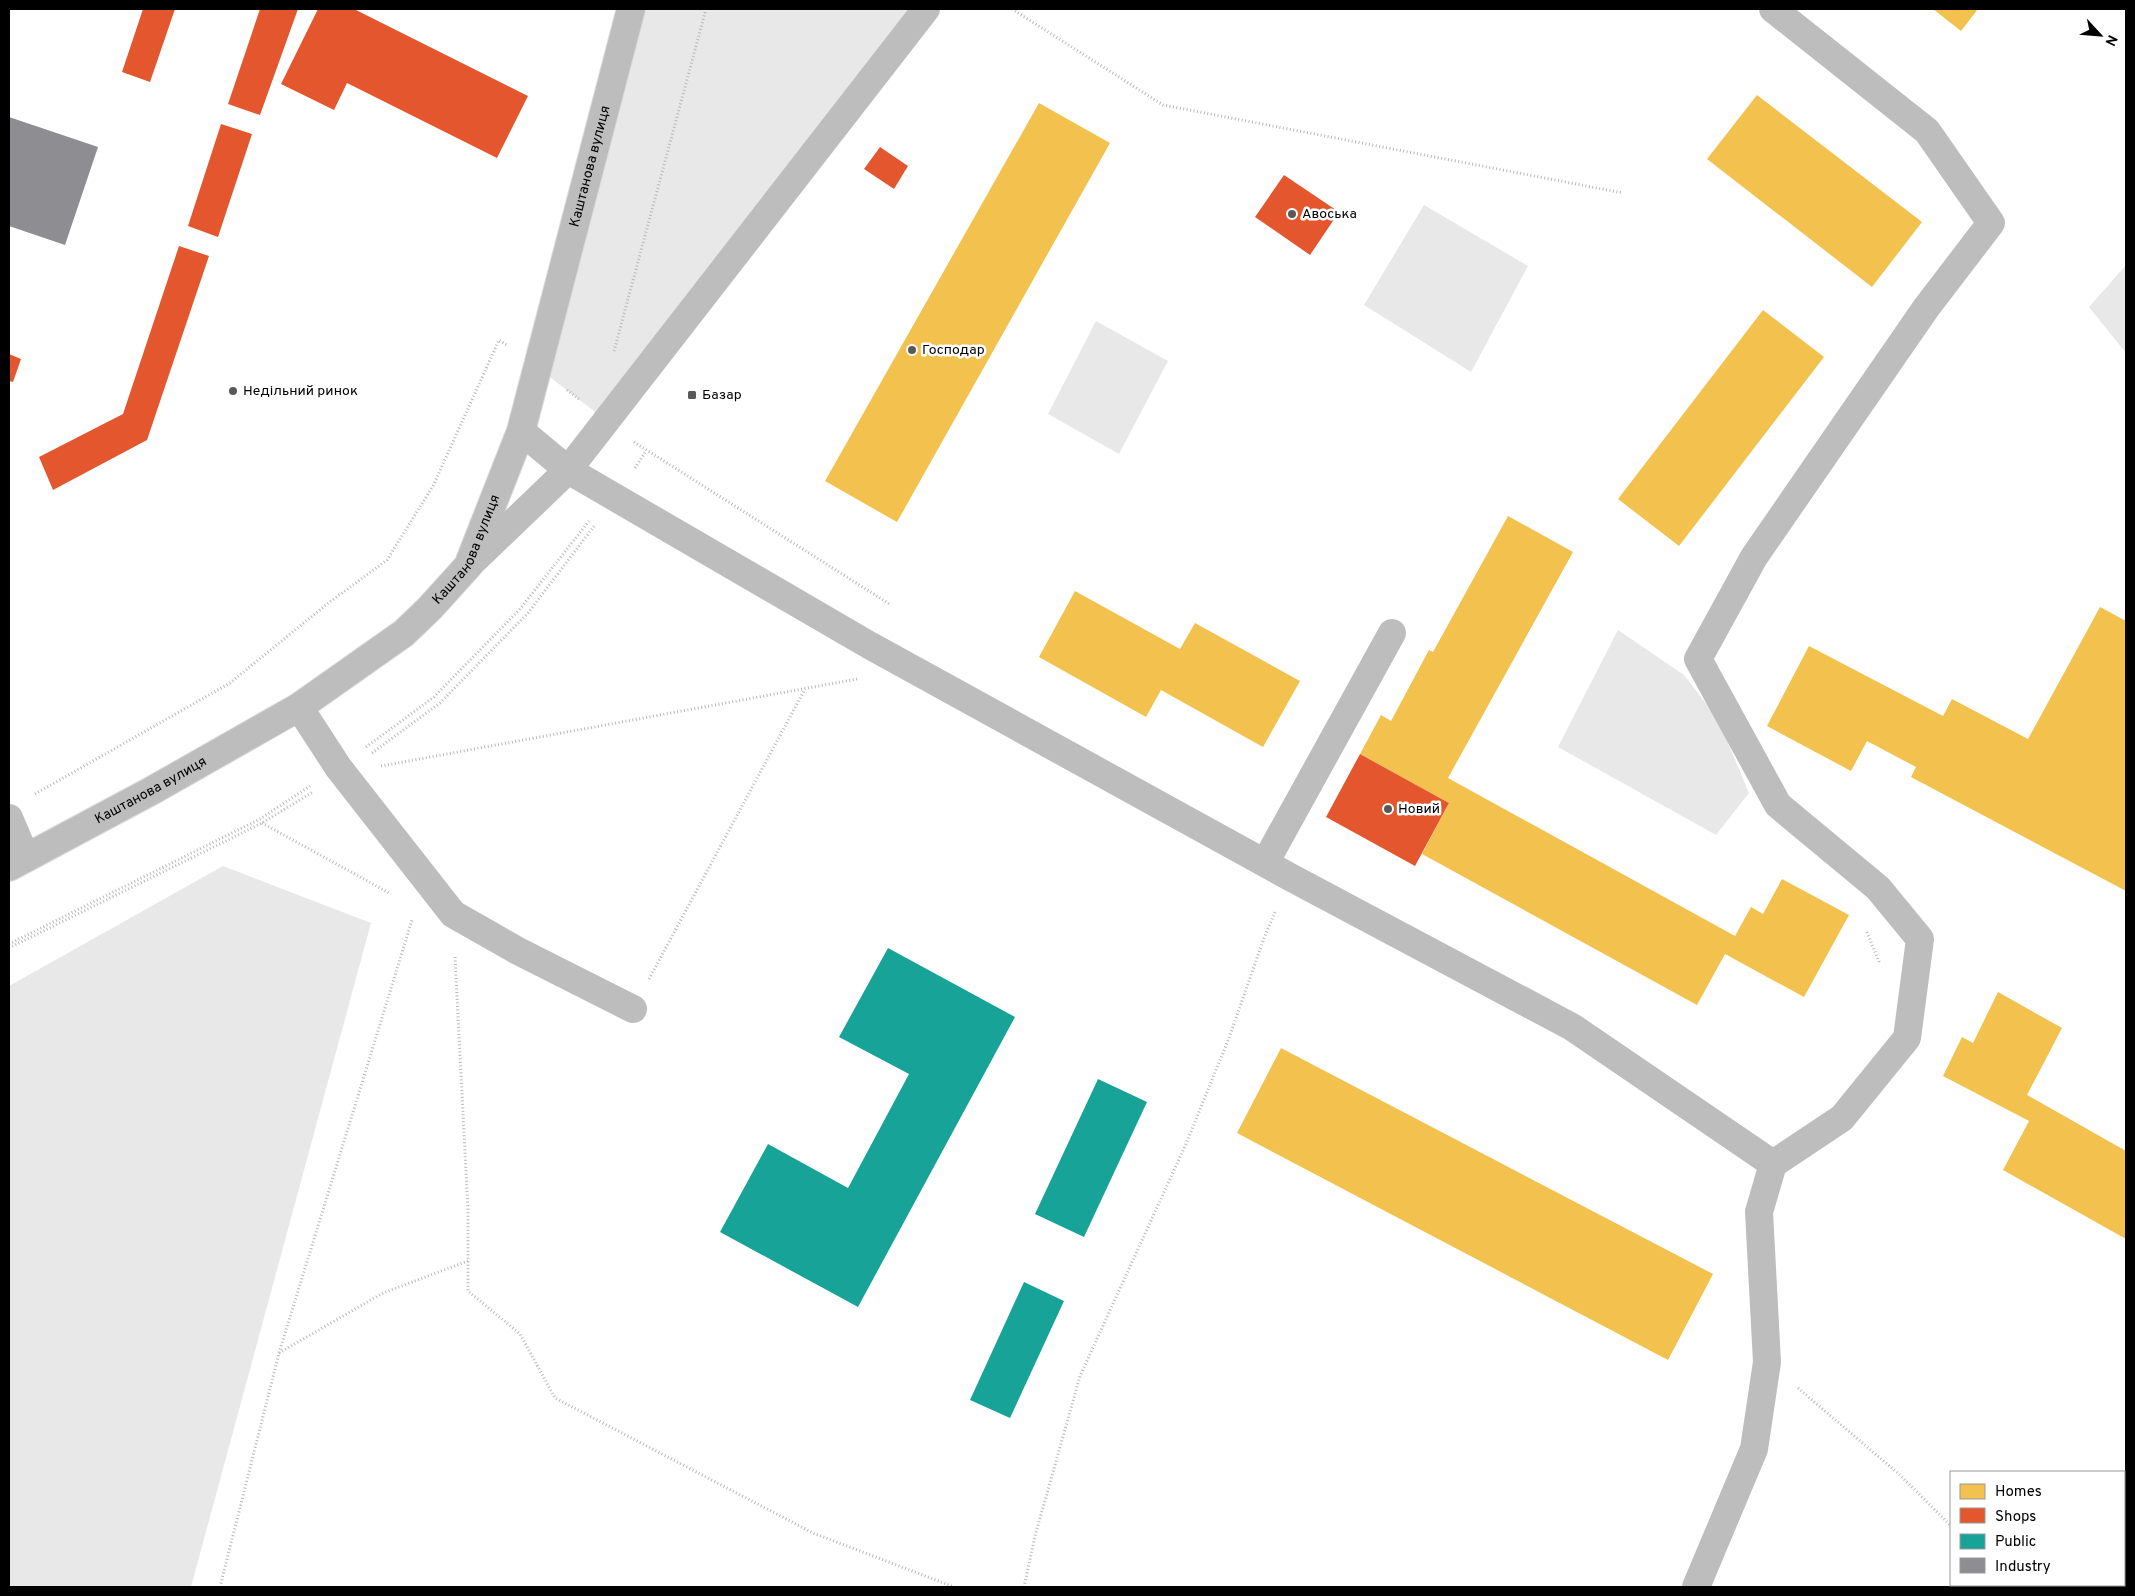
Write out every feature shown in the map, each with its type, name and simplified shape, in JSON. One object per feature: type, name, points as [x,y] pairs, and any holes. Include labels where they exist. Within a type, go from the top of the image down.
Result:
[{"type":"street","name":"Каштанова вулиця","points":[[17,863],[153,790],[299,707],[404,633],[430,608],[468,566],[521,431],[631,9]]},
{"type":"street","points":[[468,566],[568,470],[926,9]]},
{"type":"street","points":[[1696,1587],[1754,1449],[1767,1362],[1759,1212],[1772,1164],[1842,1118],[1907,1038],[1920,939],[1878,888],[1778,805],[1698,660],[1754,557],[1926,308],[1991,223],[1927,130],[1773,9]]},
{"type":"street","points":[[521,431],[568,470],[911,669],[1290,877],[1572,1027],[1772,1164]]},
{"type":"street","points":[[1265,863],[1392,633]]},
{"type":"street","points":[[299,707],[344,773],[453,914],[518,951],[633,1008]]},
{"type":"street","points":[[9,818],[17,863]]},
{"type":"path","points":[[613,356],[706,9]]},
{"type":"path","points":[[1012,9],[1162,105],[1623,193]]},
{"type":"path","points":[[34,795],[230,683],[327,604],[387,560],[433,486],[499,340]]},
{"type":"path","points":[[538,368],[646,451],[891,605]]},
{"type":"path","points":[[344,773],[911,669]]},
{"type":"path","points":[[633,1008],[805,688]]},
{"type":"path","points":[[262,823],[399,898]]},
{"type":"path","points":[[1024,1587],[1035,1536],[1080,1376],[1186,1144],[1229,1038],[1264,938],[1290,877]]},
{"type":"path","points":[[220,1587],[279,1353],[416,908],[453,914],[468,1211],[468,1291],[520,1334],[555,1398],[812,1532],[954,1587]]},
{"type":"path","points":[[1865,928],[1882,969]]},
{"type":"path","points":[[279,1353],[383,1293],[468,1262]]},
{"type":"path","points":[[1767,1362],[1900,1476],[1950,1525]]},
{"type":"shaded area","points":[[631,9],[926,9],[607,421],[538,368]]},
{"type":"shaded area","points":[[1424,205],[1528,266],[1471,372],[1364,305]]},
{"type":"shaded area","points":[[2126,265],[2126,353],[2089,307]]},
{"type":"shaded area","points":[[1096,321],[1168,361],[1119,454],[1048,414]]},
{"type":"shaded area","points":[[1618,630],[1684,675],[1718,719],[1749,793],[1716,835],[1558,747]]},
{"type":"shaded area","points":[[223,866],[371,923],[191,1587],[9,1587],[9,986]]},
{"type":"building: Homes","points":[[1933,9],[1978,9],[1961,31]]},
{"type":"building: Homes","points":[[1757,95],[1922,222],[1872,287],[1707,159]]},
{"type":"building: Homes","points":[[1039,103],[1110,143],[897,522],[825,481]]},
{"type":"building: Homes","points":[[1763,310],[1824,357],[1679,546],[1618,499]]},
{"type":"building: Homes","points":[[1508,516],[1573,552],[1448,778],[1735,936],[1751,907],[1763,914],[1782,879],[1849,915],[1804,997],[1725,954],[1697,1005],[1422,854],[1449,803],[1360,754],[1381,715],[1391,721],[1429,650],[1433,652]]},
{"type":"building: Homes","points":[[1075,591],[1180,649],[1195,623],[1300,681],[1263,747],[1161,690],[1146,717],[1039,657]]},
{"type":"building: Homes","points":[[2100,607],[2126,621],[2126,891],[1911,777],[1916,767],[1867,741],[1851,771],[1767,726],[1809,646],[1943,716],[1952,699],[2028,739]]},
{"type":"building: Homes","points":[[1998,992],[2062,1028],[2027,1095],[2126,1151],[2126,1239],[2003,1170],[2029,1121],[1943,1076],[1962,1037],[1973,1043]]},
{"type":"building: Homes","points":[[1281,1048],[1713,1274],[1668,1360],[1237,1133]]},
{"type":"building: Shops","points":[[143,9],[175,9],[150,82],[122,72]]},
{"type":"building: Shops","points":[[260,9],[298,9],[260,115],[228,104]]},
{"type":"building: Shops","points":[[318,9],[354,9],[528,96],[497,158],[347,83],[334,110],[281,84]]},
{"type":"building: Shops","points":[[221,124],[252,134],[218,237],[188,226]]},
{"type":"building: Shops","points":[[880,147],[908,166],[894,189],[864,169]]},
{"type":"building: Shops","points":[[1284,175],[1339,212],[1310,255],[1255,217]]},
{"type":"building: Shops","points":[[179,246],[209,256],[147,440],[53,490],[39,457],[123,414]]},
{"type":"building: Shops","points":[[9,354],[21,359],[13,382],[9,381]]},
{"type":"building: Shops","points":[[1360,754],[1449,803],[1415,866],[1326,817]]},
{"type":"building: Public","points":[[888,948],[1015,1017],[858,1307],[720,1232],[768,1144],[848,1188],[909,1074],[839,1037]]},
{"type":"building: Public","points":[[1098,1079],[1147,1102],[1084,1237],[1035,1214]]},
{"type":"building: Public","points":[[1024,1282],[1064,1301],[1010,1418],[970,1400]]},
{"type":"building: Industry","points":[[9,117],[98,147],[65,245],[9,226]]},
{"type":"place","name":"Авоська","points":[[1292,214]]},
{"type":"place","name":"Господар","points":[[912,350]]},
{"type":"place","name":"Недільний ринок","points":[[233,391]]},
{"type":"place","name":"Базар","points":[[692,395]]},
{"type":"place","name":"Новий","points":[[1388,809]]}]
